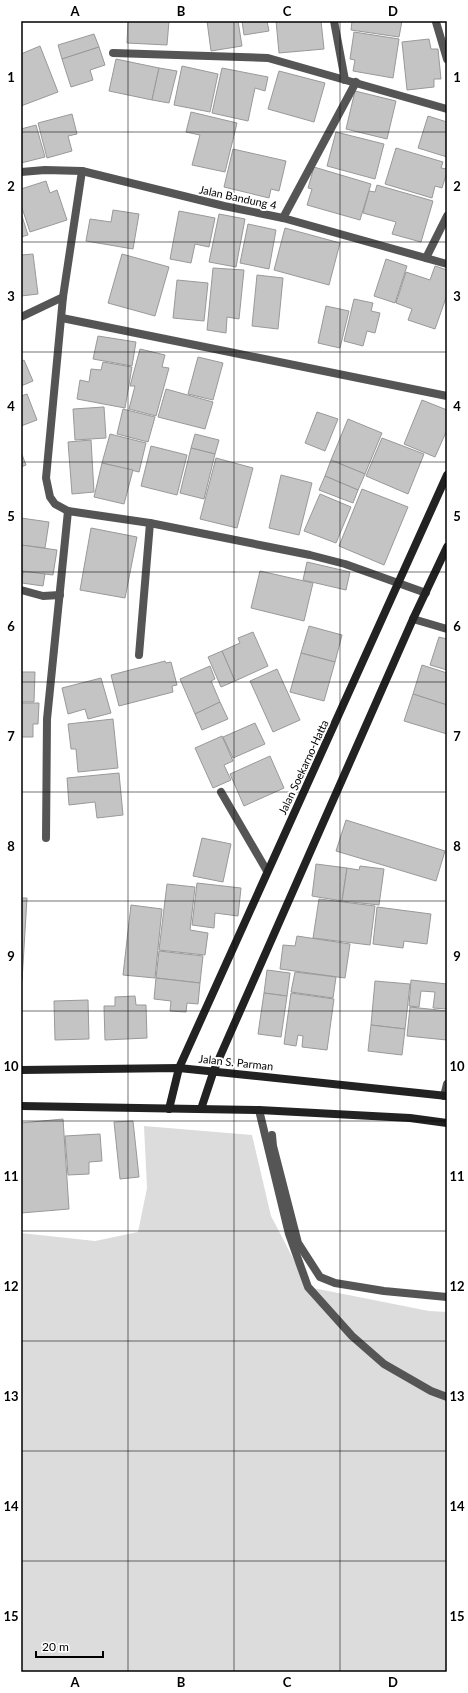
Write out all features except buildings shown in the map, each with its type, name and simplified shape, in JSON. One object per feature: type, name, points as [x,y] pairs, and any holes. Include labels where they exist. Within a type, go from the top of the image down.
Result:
[{"type":"main road","name":"Jalan Soekarno-Hatta","points":[[169,1109],[179,1068],[267,871],[400,582],[447,475]]},
{"type":"main road","points":[[201,1109],[214,1070],[413,619],[447,547]]},
{"type":"main road","name":"Jalan S. Parman","points":[[21,1070],[179,1068],[214,1070],[446,1096]]},
{"type":"main road","points":[[21,1106],[260,1110],[410,1118],[447,1123]]},
{"type":"street","points":[[334,21],[345,80]]},
{"type":"street","points":[[436,22],[447,59]]},
{"type":"street","points":[[113,53],[268,58],[356,82],[447,110]]},
{"type":"street","points":[[283,218],[356,82]]},
{"type":"street","name":"Jalan Bandung 4","points":[[21,172],[45,170],[82,171],[224,206],[283,218],[447,264]]},
{"type":"street","points":[[82,171],[63,297],[46,478],[50,497],[55,504],[68,511],[150,523],[310,555],[400,582],[426,593]]},
{"type":"street","points":[[426,258],[447,216]]},
{"type":"street","points":[[21,317],[63,297]]},
{"type":"street","points":[[62,318],[447,396]]},
{"type":"street","points":[[46,838],[47,719],[68,511]]},
{"type":"street","points":[[139,655],[150,523]]},
{"type":"street","points":[[21,590],[30,594],[43,596],[60,596]]},
{"type":"street","points":[[413,619],[447,629]]},
{"type":"street","points":[[221,792],[267,871]]},
{"type":"street","points":[[446,1096],[447,1084]]},
{"type":"street","points":[[260,1110],[289,1234],[308,1287],[352,1336],[384,1364],[431,1391],[447,1397]]},
{"type":"street","points":[[272,1135],[273,1146],[298,1243],[320,1277],[334,1283],[384,1291],[447,1297]]},
{"type":"shaded area","points":[[144,1126],[252,1135],[271,1216],[308,1287],[429,1311],[447,1312],[447,1672],[21,1672],[21,1233],[95,1241],[138,1232],[147,1188]]}]
